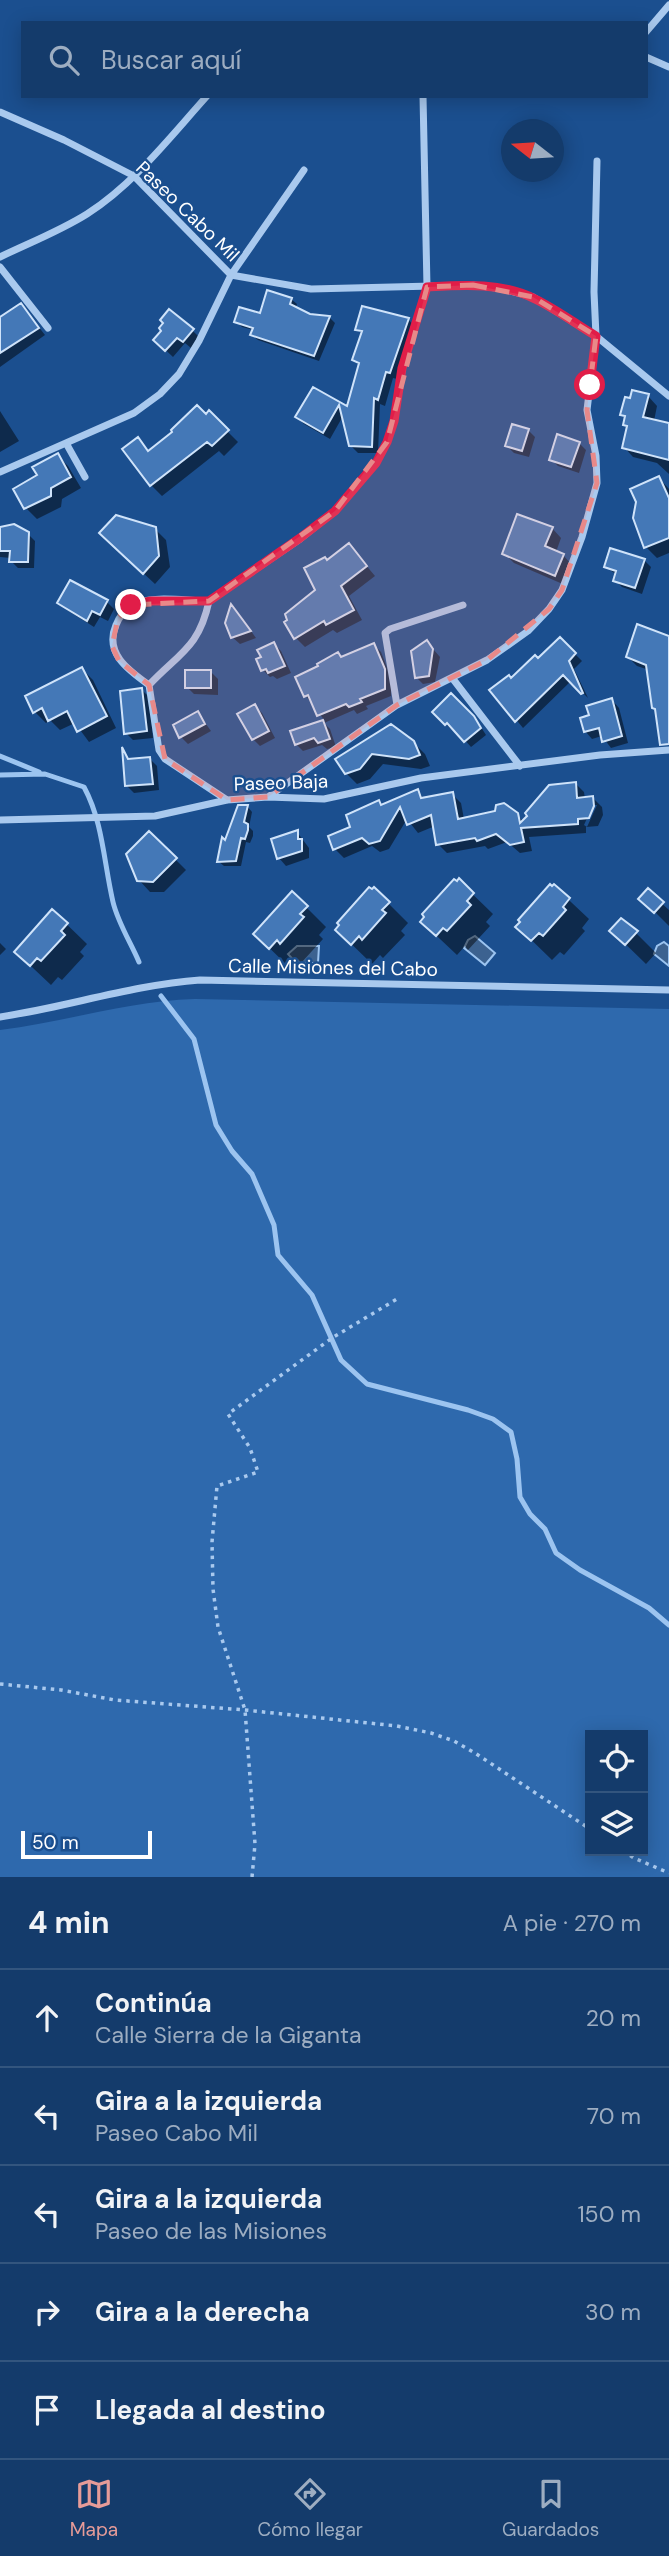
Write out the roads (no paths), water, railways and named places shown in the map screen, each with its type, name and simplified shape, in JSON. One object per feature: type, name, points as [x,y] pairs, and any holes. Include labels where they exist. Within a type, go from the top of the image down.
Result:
[{"type":"street","points":[[648,30],[669,5]]},
{"type":"street","points":[[648,58],[669,67]]},
{"type":"street","points":[[0,257],[89,213],[134,176],[205,98]]},
{"type":"street","points":[[227,800],[165,759],[159,750],[149,685],[119,661],[112,646],[113,632],[118,618],[131,605],[151,601],[209,601],[335,511],[376,463],[394,421],[402,368],[427,287],[423,98]]},
{"type":"street","name":"Paseo Cabo Mil","points":[[0,112],[64,139],[134,176],[231,275],[311,289],[473,285],[533,297],[596,336],[669,396]]},
{"type":"street","points":[[268,797],[397,705],[453,679],[528,632],[562,590],[582,537],[597,483],[596,456],[587,410],[596,336],[594,292],[597,161]]},
{"type":"street","points":[[0,472],[134,413],[160,394],[179,374],[199,341],[231,275],[304,170]]},
{"type":"street","points":[[0,267],[48,328]]},
{"type":"street","points":[[66,443],[85,478]]},
{"type":"street","points":[[149,685],[193,643],[206,616],[209,601]]},
{"type":"street","points":[[397,705],[385,633],[463,605]]},
{"type":"street","points":[[453,679],[520,766]]},
{"type":"street","name":"Paseo Baja","points":[[0,820],[155,816],[227,800],[268,797],[324,799],[421,778],[600,755],[669,750]]},
{"type":"street","name":"Calle Misiones del Cabo","points":[[0,1017],[155,984],[200,980],[669,990]]},
{"type":"waterway","points":[[0,756],[39,772]]},
{"type":"waterway","points":[[0,775],[45,774],[84,787],[99,829],[115,910],[139,962]]},
{"type":"waterway","points":[[161,996],[194,1039],[216,1125],[232,1151],[252,1174],[274,1225],[278,1255],[312,1295],[341,1360],[367,1384],[468,1410],[493,1419],[511,1432],[517,1459],[520,1497],[530,1514],[545,1529],[556,1553],[580,1570],[649,1608],[669,1625]]}]
